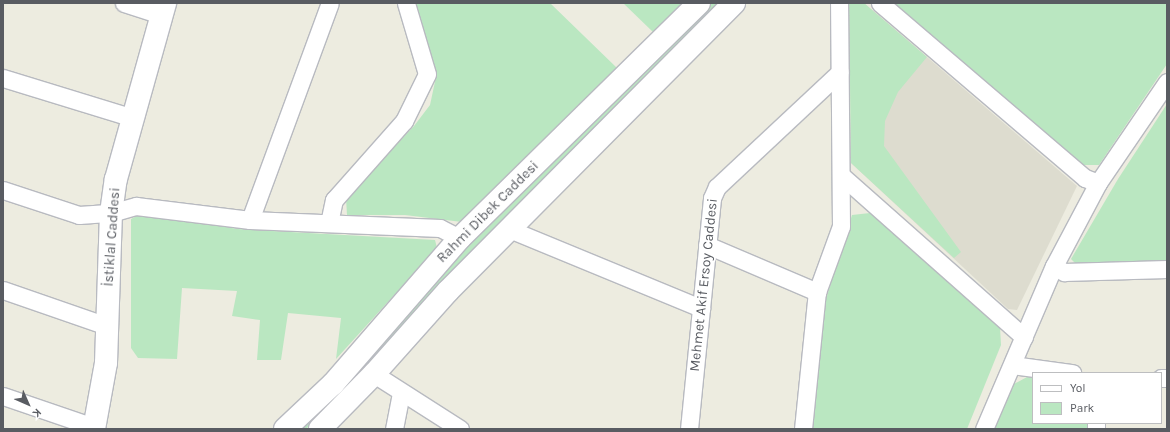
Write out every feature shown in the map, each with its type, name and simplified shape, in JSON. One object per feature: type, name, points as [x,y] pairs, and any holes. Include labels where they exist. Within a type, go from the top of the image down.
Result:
[{"type":"main road","name":"Rahmi Dibek Caddesi","points":[[285,429],[333,384],[460,238],[699,3]]},
{"type":"main road","name":"Rahmi Dibek Caddesi","points":[[320,429],[374,374],[448,291],[734,3]]},
{"type":"main road","name":"İstiklal Caddesi","points":[[94,428],[106,363],[111,213],[116,179],[163,9]]},
{"type":"street","points":[[124,3],[163,9]]},
{"type":"street","points":[[250,220],[329,3]]},
{"type":"street","points":[[329,223],[334,200],[404,121],[427,74],[406,3]]},
{"type":"street","points":[[804,429],[818,292],[841,226],[842,176],[839,3]]},
{"type":"street","points":[[880,3],[1085,178],[1098,183]]},
{"type":"street","name":"Mehmet Akif Ersoy Caddesi","points":[[689,429],[712,198],[717,186],[840,72]]},
{"type":"street","points":[[3,78],[133,118]]},
{"type":"street","points":[[984,429],[1054,266],[1098,183],[1167,82]]},
{"type":"street","points":[[842,176],[1024,337]]},
{"type":"street","points":[[3,190],[79,215],[111,213],[136,206],[250,220],[440,228],[460,238]]},
{"type":"street","points":[[509,229],[701,308]]},
{"type":"street","points":[[707,245],[818,292]]},
{"type":"street","points":[[1054,266],[1064,272],[1167,269]]},
{"type":"street","points":[[3,290],[107,326]]},
{"type":"street","points":[[1012,365],[1064,372]]},
{"type":"street","points":[[374,374],[401,393],[460,429]]},
{"type":"street","points":[[394,429],[401,393]]},
{"type":"street","points":[[3,396],[94,428]]},
{"type":"shaded area","points":[[849,3],[864,3],[1077,186],[1017,310],[1008,309],[851,163]]},
{"type":"green space","points":[[414,3],[550,3],[617,68],[462,222],[405,215],[347,215],[346,198],[414,126],[430,105],[436,77]]},
{"type":"green space","points":[[623,3],[682,3],[653,32]]},
{"type":"green space","points":[[710,3],[720,3],[362,374],[306,429],[297,429],[456,258]]},
{"type":"green space","points":[[849,3],[864,3],[927,57],[898,92],[885,121],[884,146],[961,252],[954,258],[851,163]]},
{"type":"green space","points":[[894,3],[1167,3],[1167,64],[1099,165],[1083,165]]},
{"type":"green space","points":[[1167,104],[1167,262],[1076,264],[1071,259],[1118,179]]},
{"type":"green space","points":[[142,213],[238,229],[435,240],[437,248],[336,359],[341,318],[288,313],[281,360],[257,360],[260,320],[232,316],[237,291],[182,288],[177,359],[138,358],[131,348],[131,219]]},
{"type":"green space","points":[[870,213],[1000,327],[1001,345],[967,429],[811,429],[822,312],[852,215]]},
{"type":"green space","points":[[1027,377],[1032,378],[1032,424],[1089,424],[1088,429],[994,429],[1014,384]]}]
